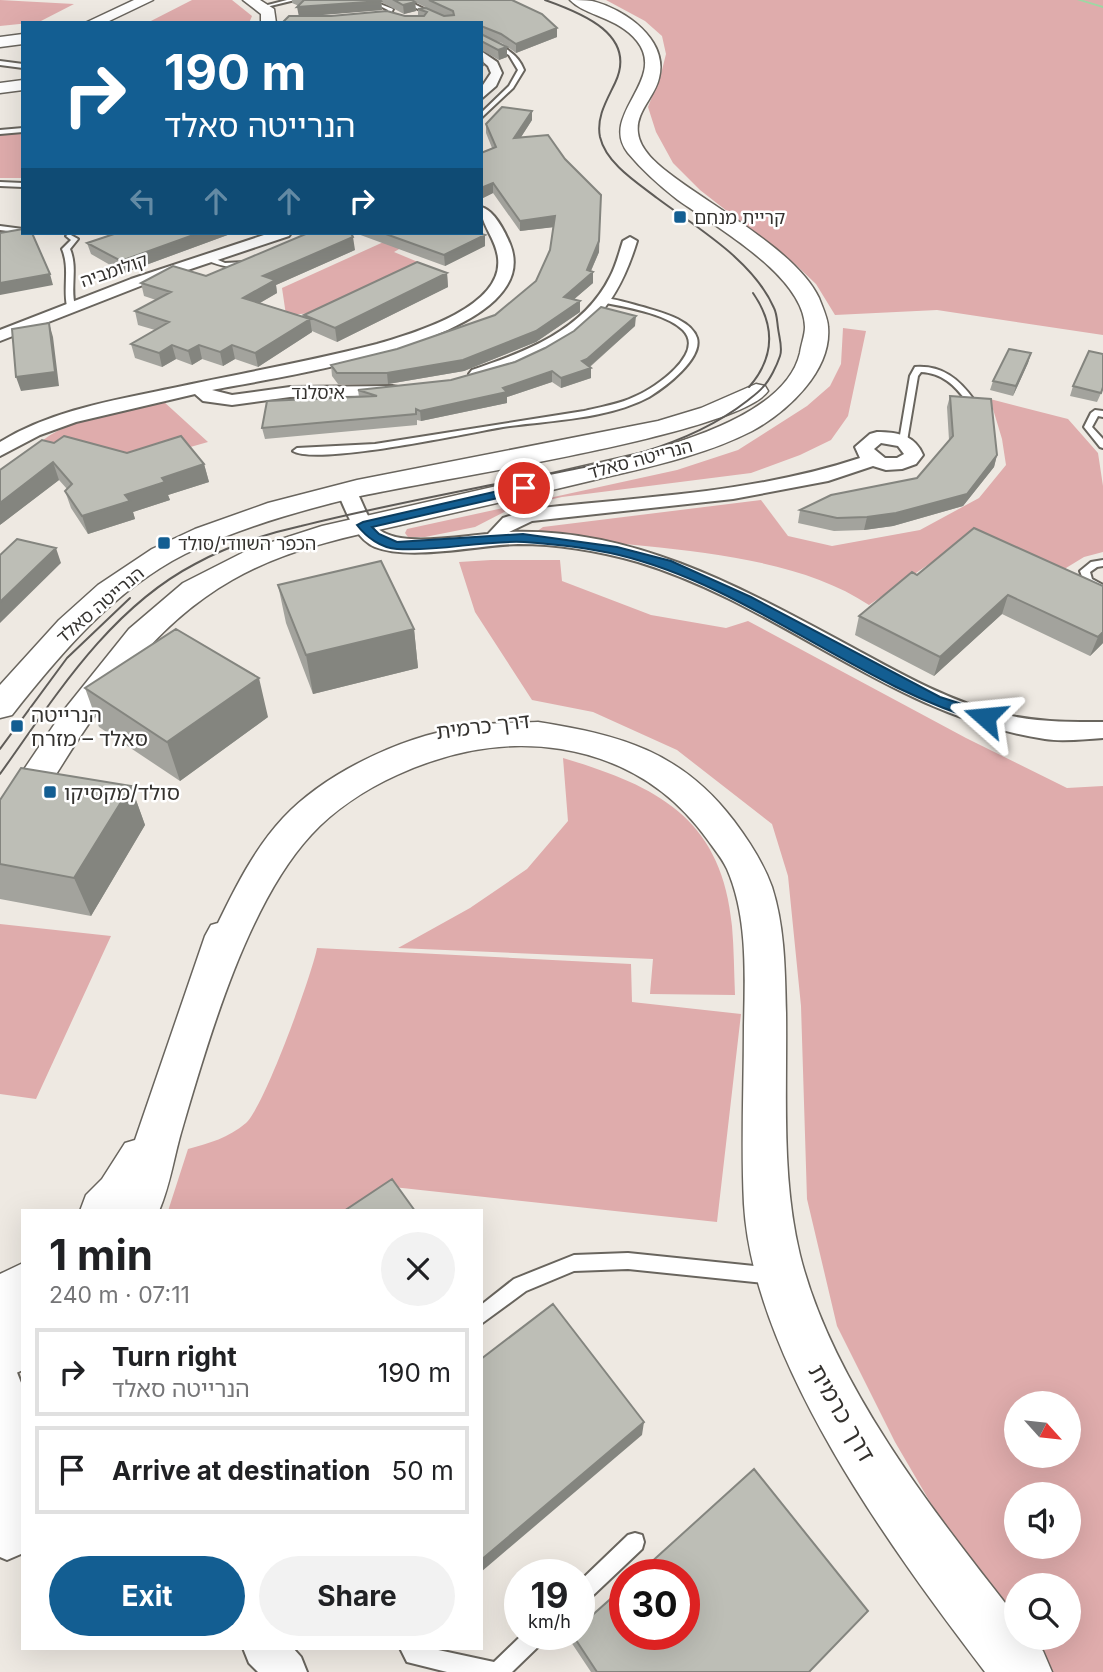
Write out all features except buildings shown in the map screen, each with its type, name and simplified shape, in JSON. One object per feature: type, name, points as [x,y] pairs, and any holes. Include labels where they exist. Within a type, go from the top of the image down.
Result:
[{"type":"main road","points":[[97,21],[146,0]]},
{"type":"main road","points":[[120,21],[164,0]]},
{"type":"main road","points":[[564,0],[606,18],[635,43],[640,66],[638,77],[613,120],[612,132],[616,145],[645,178],[749,256],[777,282],[790,300],[797,317],[795,340],[786,359]]},
{"type":"main road","name":"הנרייטה סאלד","points":[[0,833],[94,695],[137,638],[166,611],[207,580],[231,567],[301,542],[363,525],[658,457],[712,439],[770,408],[803,375],[812,357],[817,335],[817,318],[812,303],[784,268],[652,168],[636,150],[628,135],[629,119],[652,75],[650,51],[634,30],[620,19],[577,0]]},
{"type":"main road","points":[[256,4],[270,15],[268,21]]},
{"type":"main road","points":[[0,42],[21,38]]},
{"type":"main road","points":[[0,51],[21,47]]},
{"type":"main road","points":[[0,88],[21,85]]},
{"type":"main road","name":"הנרייטה סאלד","points":[[0,707],[75,622],[151,561],[185,543],[221,529],[347,491],[669,425],[731,405],[771,379]]},
{"type":"main road","name":"דרך כרמית","points":[[137,1209],[148,1182],[159,1130],[220,958],[261,877],[287,838],[319,806],[369,771],[417,749],[481,735],[531,732],[586,740],[646,764],[683,789],[709,813],[739,855],[754,895],[764,953],[764,1112],[768,1217],[780,1277],[807,1353],[846,1424],[962,1596],[1022,1672]]},
{"type":"main road","name":"דרך כרמית","points":[[105,1209],[118,1194],[159,1130]]},
{"type":"main road","points":[[0,1355],[12,1311]]},
{"type":"street","points":[[383,12],[410,16]]},
{"type":"street","points":[[483,56],[498,71],[483,93]]},
{"type":"street","name":"איסלנד","points":[[0,450],[20,437],[80,414],[387,346],[429,333],[477,308],[498,288],[507,266],[505,246],[483,214]]},
{"type":"street","name":"קולומביה","points":[[0,336],[71,306],[278,235]]},
{"type":"street","points":[[461,378],[536,353],[563,338],[604,300],[618,278],[631,241]]},
{"type":"street","name":"איסלנד","points":[[199,388],[209,397],[232,400],[266,393],[389,392],[416,388]]},
{"type":"street","points":[[496,538],[507,523],[531,516],[733,493],[828,475],[873,460],[864,447],[871,440],[886,438],[903,441]]},
{"type":"street","points":[[347,491],[363,525],[374,537],[396,545],[496,538],[567,542],[633,554],[667,564],[746,599],[935,700],[985,717],[1047,732],[1079,733],[1103,730]]},
{"type":"street","points":[[0,1375],[10,1410],[15,1448],[10,1538]]},
{"type":"street","points":[[266,1650],[285,1672]]},
{"type":"lane","points":[[256,4],[293,0]]},
{"type":"lane","points":[[402,0],[446,21]]},
{"type":"lane","points":[[410,16],[428,12]]},
{"type":"lane","points":[[483,39],[510,54],[522,70],[512,87],[483,114]]},
{"type":"lane","points":[[0,63],[21,66]]},
{"type":"lane","points":[[0,132],[21,130]]},
{"type":"lane","points":[[0,184],[21,185]]},
{"type":"lane","points":[[0,228],[21,231]]},
{"type":"lane","points":[[69,236],[75,239],[66,249],[72,274],[66,292],[71,306]]},
{"type":"lane","points":[[209,258],[233,267],[258,260]]},
{"type":"lane","points":[[297,451],[356,450],[404,444],[610,408],[654,391],[693,356],[697,346],[695,337],[685,327],[662,316],[604,300]]},
{"type":"lane","points":[[903,441],[914,376],[918,369],[933,370],[951,377],[970,400]]},
{"type":"lane","points":[[1103,414],[1095,413],[1088,427],[1103,445]]},
{"type":"lane","points":[[1103,563],[1094,564],[1086,571],[1088,580],[1103,590]]},
{"type":"lane","points":[[483,1314],[520,1285],[574,1263],[628,1261],[780,1277]]},
{"type":"lane","points":[[595,1580],[635,1542]]},
{"type":"lane","points":[[411,1650],[414,1655],[496,1672],[520,1650]]},
{"type":"shaded area","points":[[0,0],[74,4],[41,21],[21,21],[21,24],[0,26]]},
{"type":"shaded area","points":[[192,0],[232,0],[252,16],[250,21],[151,21]]},
{"type":"shaded area","points":[[606,0],[1103,0],[1103,335],[937,310],[835,315],[816,284],[796,265],[700,190],[673,163],[656,132],[648,107],[666,54],[662,36],[645,21]]},
{"type":"shaded area","points":[[21,133],[21,178],[0,178],[0,134]]},
{"type":"shaded area","points":[[399,235],[413,241],[394,252],[418,262],[314,313],[286,315],[282,288]]},
{"type":"shaded area","points":[[843,328],[866,331],[848,416],[831,440],[800,455],[751,473],[562,497],[512,508],[475,527],[425,537],[408,537],[405,533],[407,529],[677,470],[738,450],[807,406],[830,386],[841,364]]},
{"type":"shaded area","points":[[990,399],[1068,419],[1098,453],[1103,486],[1103,552],[1084,557],[1066,568],[1063,585],[960,543],[869,605],[834,586],[752,561],[707,553],[533,534],[543,527],[761,500],[788,536],[832,546],[920,530],[979,498],[1006,465],[1002,439]]},
{"type":"shaded area","points":[[163,401],[208,442],[134,463],[39,444],[50,435],[80,422]]},
{"type":"shaded area","points":[[560,560],[562,581],[651,615],[726,628],[748,621],[966,738],[1067,788],[1103,786],[1103,1672],[1051,1672],[1032,1650],[1081,1650],[1081,1573],[1004,1573],[1004,1617],[985,1596],[895,1442],[837,1326],[807,1199],[801,1006],[788,876],[772,824],[677,750],[593,712],[532,700],[475,612],[459,562]]},
{"type":"shaded area","points":[[563,758],[628,781],[655,795],[679,812],[699,833],[715,858],[726,889],[732,926],[735,995],[650,994],[653,959],[398,948],[470,908],[527,869],[568,821]]},
{"type":"shaded area","points":[[0,924],[111,936],[36,1099],[0,1094]]},
{"type":"shaded area","points":[[317,948],[631,964],[632,1002],[741,1014],[717,1222],[393,1187],[353,1209],[169,1209],[188,1149],[232,1133],[246,1123],[254,1112],[286,1040]]},
{"type":"waterway","points":[[1079,0],[1103,7]]},
{"type":"tram line","points":[[0,774],[63,686],[110,630],[164,583],[195,564],[247,541],[287,529],[585,467],[654,449],[718,420],[753,396],[768,380],[781,350],[776,313],[765,291],[723,246],[631,179],[608,155],[599,130],[603,109],[620,66],[619,52],[613,39],[603,28],[575,12],[545,0]]},
{"type":"tram line","points":[[749,387],[764,364],[769,341],[765,317],[753,293]]},
{"type":"tram line","points":[[0,749],[67,658],[130,598]]},
{"type":"place","name":"קריית מנחם","points":[[680,217]]},
{"type":"place","name":"הכפר השוודי/סולד","points":[[164,543]]},
{"type":"place","name":"הנרייטה סאלד – מזרח","points":[[17,726]]},
{"type":"place","name":"סולד/מקסיקו","points":[[50,792]]},
{"type":"route","points":[[524,488],[363,525],[374,537],[396,545],[523,538],[617,551],[667,564],[746,599],[935,700],[985,717]]}]
